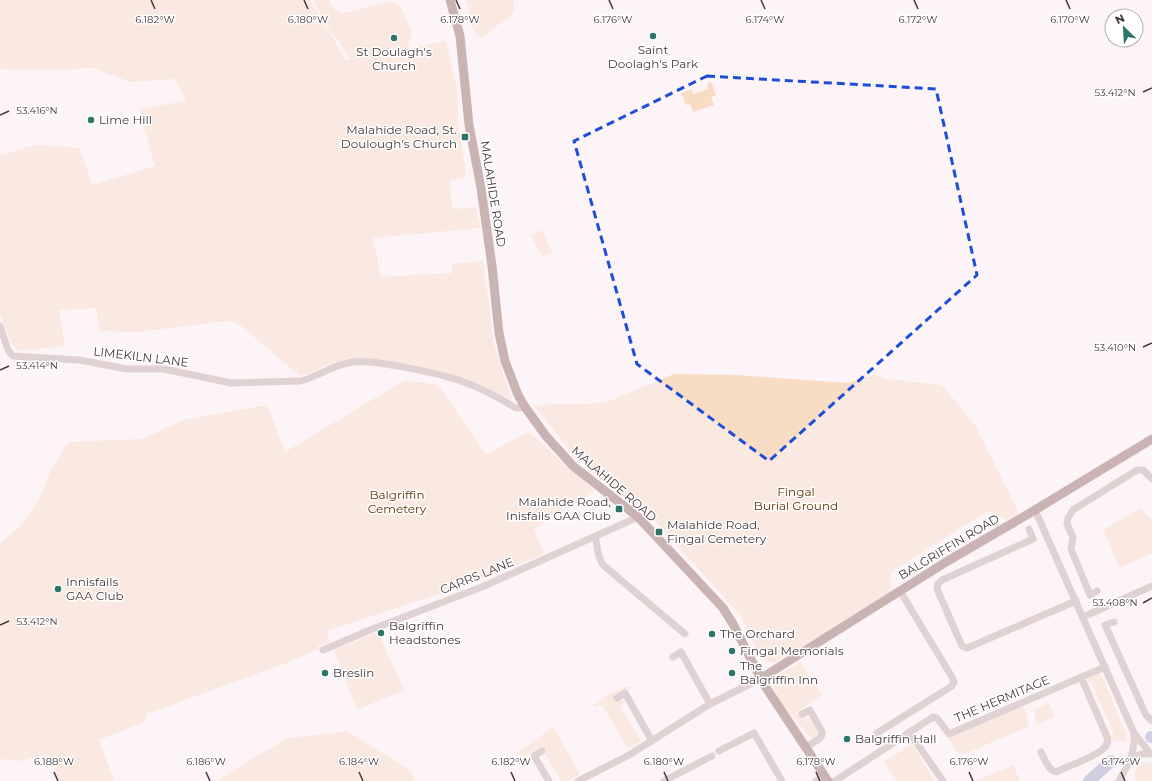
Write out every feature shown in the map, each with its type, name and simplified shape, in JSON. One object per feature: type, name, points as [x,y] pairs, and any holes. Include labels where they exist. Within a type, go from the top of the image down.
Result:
[{"type":"main road","name":"MALAHIDE ROAD","points":[[450,0],[460,36],[469,125],[481,188],[492,266],[499,333],[505,361],[512,381],[525,407],[546,436],[573,466],[638,517],[723,608],[733,624],[760,678],[826,778]]},
{"type":"main road","name":"BALGRIFFIN ROAD","points":[[760,678],[946,562],[1152,439]]},
{"type":"street","name":"LIMEKILN LANE","points":[[0,326],[8,350],[13,356],[79,360],[127,369],[164,369],[231,383],[301,381],[312,378],[340,365],[353,362],[372,362],[423,371],[454,380],[489,392],[516,408],[525,407]]},
{"type":"street","points":[[1097,591],[1090,595],[1071,551],[1073,538],[1068,528],[1068,518],[1073,510],[1137,470],[1143,470],[1152,479]]},
{"type":"street","points":[[1035,510],[1134,733],[1151,753]]},
{"type":"street","name":"CARRS LANE","points":[[323,650],[370,630],[482,587],[638,517]]},
{"type":"street","points":[[1029,529],[1033,539],[942,580],[938,584],[937,588],[962,646],[967,648],[1076,601]]},
{"type":"street","points":[[595,537],[598,546],[598,555],[603,565],[685,634]]},
{"type":"street","points":[[1083,617],[1152,586]]},
{"type":"street","points":[[877,733],[952,686],[954,682],[900,591]]},
{"type":"street","points":[[1114,622],[1105,625],[1146,715],[1152,721]]},
{"type":"street","points":[[673,657],[680,652],[710,704]]},
{"type":"street","name":"THE HERMITAGE","points":[[835,781],[933,717],[937,718],[949,734],[1105,667]]},
{"type":"street","points":[[1041,752],[1048,766],[1052,771],[1056,772],[1098,754],[1108,743],[1107,737],[1081,677]]},
{"type":"street","points":[[578,781],[629,755],[710,704],[760,678]]},
{"type":"street","points":[[617,698],[625,693],[652,741]]},
{"type":"street","points":[[802,714],[810,710],[822,732],[819,739],[805,748]]},
{"type":"street","points":[[909,732],[943,781]]},
{"type":"street","points":[[719,751],[754,733],[782,781]]},
{"type":"street","points":[[1131,760],[1134,733]]},
{"type":"street","points":[[542,751],[534,756],[549,781]]},
{"type":"street","points":[[1119,781],[1131,760],[1137,755],[1151,753]]},
{"type":"street","points":[[664,781],[712,756]]},
{"type":"street","points":[[1125,771],[1126,781]]},
{"type":"street","points":[[816,781],[826,778]]},
{"type":"highlighted area","points":[[707,76],[936,89],[977,275],[769,461],[637,364],[574,141]]},
{"type":"green space","points":[[0,0],[310,0],[346,60],[356,58],[350,58],[347,55],[338,40],[331,33],[313,0],[329,0],[335,9],[339,12],[345,13],[383,3],[391,2],[400,5],[411,30],[411,40],[408,42],[410,49],[446,41],[457,88],[459,131],[466,170],[464,178],[450,181],[452,209],[476,208],[481,228],[373,238],[381,277],[452,273],[452,264],[483,261],[494,344],[512,400],[472,382],[430,370],[378,360],[356,359],[340,361],[300,376],[235,322],[226,321],[137,332],[100,331],[96,308],[59,310],[65,346],[19,351],[13,346],[0,314],[0,155],[36,145],[79,148],[93,185],[155,166],[139,109],[186,101],[175,79],[131,82],[92,68],[52,70],[0,69]]},
{"type":"green space","points":[[465,0],[513,0],[514,10],[509,18],[482,37],[474,31]]},
{"type":"green space","points":[[711,82],[716,95],[711,97],[714,105],[693,112],[690,104],[686,105],[681,93],[692,89],[693,94],[708,89],[707,84]]},
{"type":"green space","points":[[542,230],[552,252],[542,257],[531,235]]},
{"type":"green space","name":"Fingal Burial Ground","points":[[674,374],[737,375],[847,383],[875,375],[888,379],[942,385],[975,425],[1019,513],[1007,520],[988,511],[891,572],[890,595],[774,663],[762,659],[740,615],[646,511],[596,476],[563,442],[534,405],[605,403]]},
{"type":"green space","name":"Balgriffin Cemetery","points":[[405,380],[438,385],[486,454],[529,432],[595,491],[534,529],[544,554],[470,584],[326,631],[330,642],[318,646],[319,649],[289,662],[147,714],[144,722],[99,740],[114,781],[60,781],[47,754],[20,761],[0,759],[0,738],[2,738],[0,733],[0,544],[20,526],[39,500],[51,469],[69,442],[143,439],[184,420],[267,405],[285,452]]},
{"type":"green space","points":[[1140,508],[1152,521],[1152,553],[1120,568],[1103,530]]},
{"type":"green space","points":[[378,632],[404,690],[357,710],[334,650]]},
{"type":"green space","points":[[801,662],[822,695],[791,716],[775,692],[774,682],[782,673]]},
{"type":"green space","points":[[1099,674],[1102,676],[1126,733],[1127,741],[1110,741],[1109,736],[1114,734],[1091,682],[1086,684],[1088,678]]},
{"type":"green space","points":[[630,686],[631,688],[615,695],[618,701],[622,700],[626,702],[620,706],[641,741],[628,749],[602,705],[595,707],[594,705],[611,693]]},
{"type":"green space","points":[[1049,703],[1055,717],[1036,725],[1035,709]]},
{"type":"green space","points":[[1023,707],[1027,714],[1027,727],[960,756],[948,738]]},
{"type":"green space","points":[[799,712],[802,718],[813,722],[817,736],[812,739],[792,716]]},
{"type":"green space","points":[[553,727],[580,774],[568,781],[561,781],[541,747],[521,758],[518,753]]},
{"type":"green space","points":[[347,731],[411,771],[415,781],[218,781],[249,760],[289,738]]},
{"type":"green space","points":[[912,744],[934,781],[897,781],[884,762]]},
{"type":"green space","points":[[1146,762],[1152,764],[1152,781],[1136,781],[1134,775],[1137,767]]},
{"type":"green space","points":[[1013,765],[1020,781],[976,781]]},
{"type":"waterway","points":[[1089,781],[1111,761]]},
{"type":"place","name":"Saint Doolagh's Park","points":[[653,36]]},
{"type":"place","name":"St Doulagh's Church","points":[[394,38]]},
{"type":"place","name":"Lime Hill","points":[[91,120]]},
{"type":"place","name":"Malahide Road, St. Doulough's Church","points":[[465,137]]},
{"type":"place","name":"Malahide Road, Inisfails GAA Club","points":[[619,509]]},
{"type":"place","name":"Malahide Road, Fingal Cemetery","points":[[659,532]]},
{"type":"place","name":"Innisfails GAA Club","points":[[58,589]]},
{"type":"place","name":"Balgriffin Headstones","points":[[381,633]]},
{"type":"place","name":"The Orchard","points":[[712,634]]},
{"type":"place","name":"Fingal Memorials","points":[[732,651]]},
{"type":"place","name":"Breslin","points":[[325,673]]},
{"type":"place","name":"The Balgriffin Inn","points":[[732,673]]},
{"type":"place","name":"Balgriffin Hall","points":[[847,739]]}]
